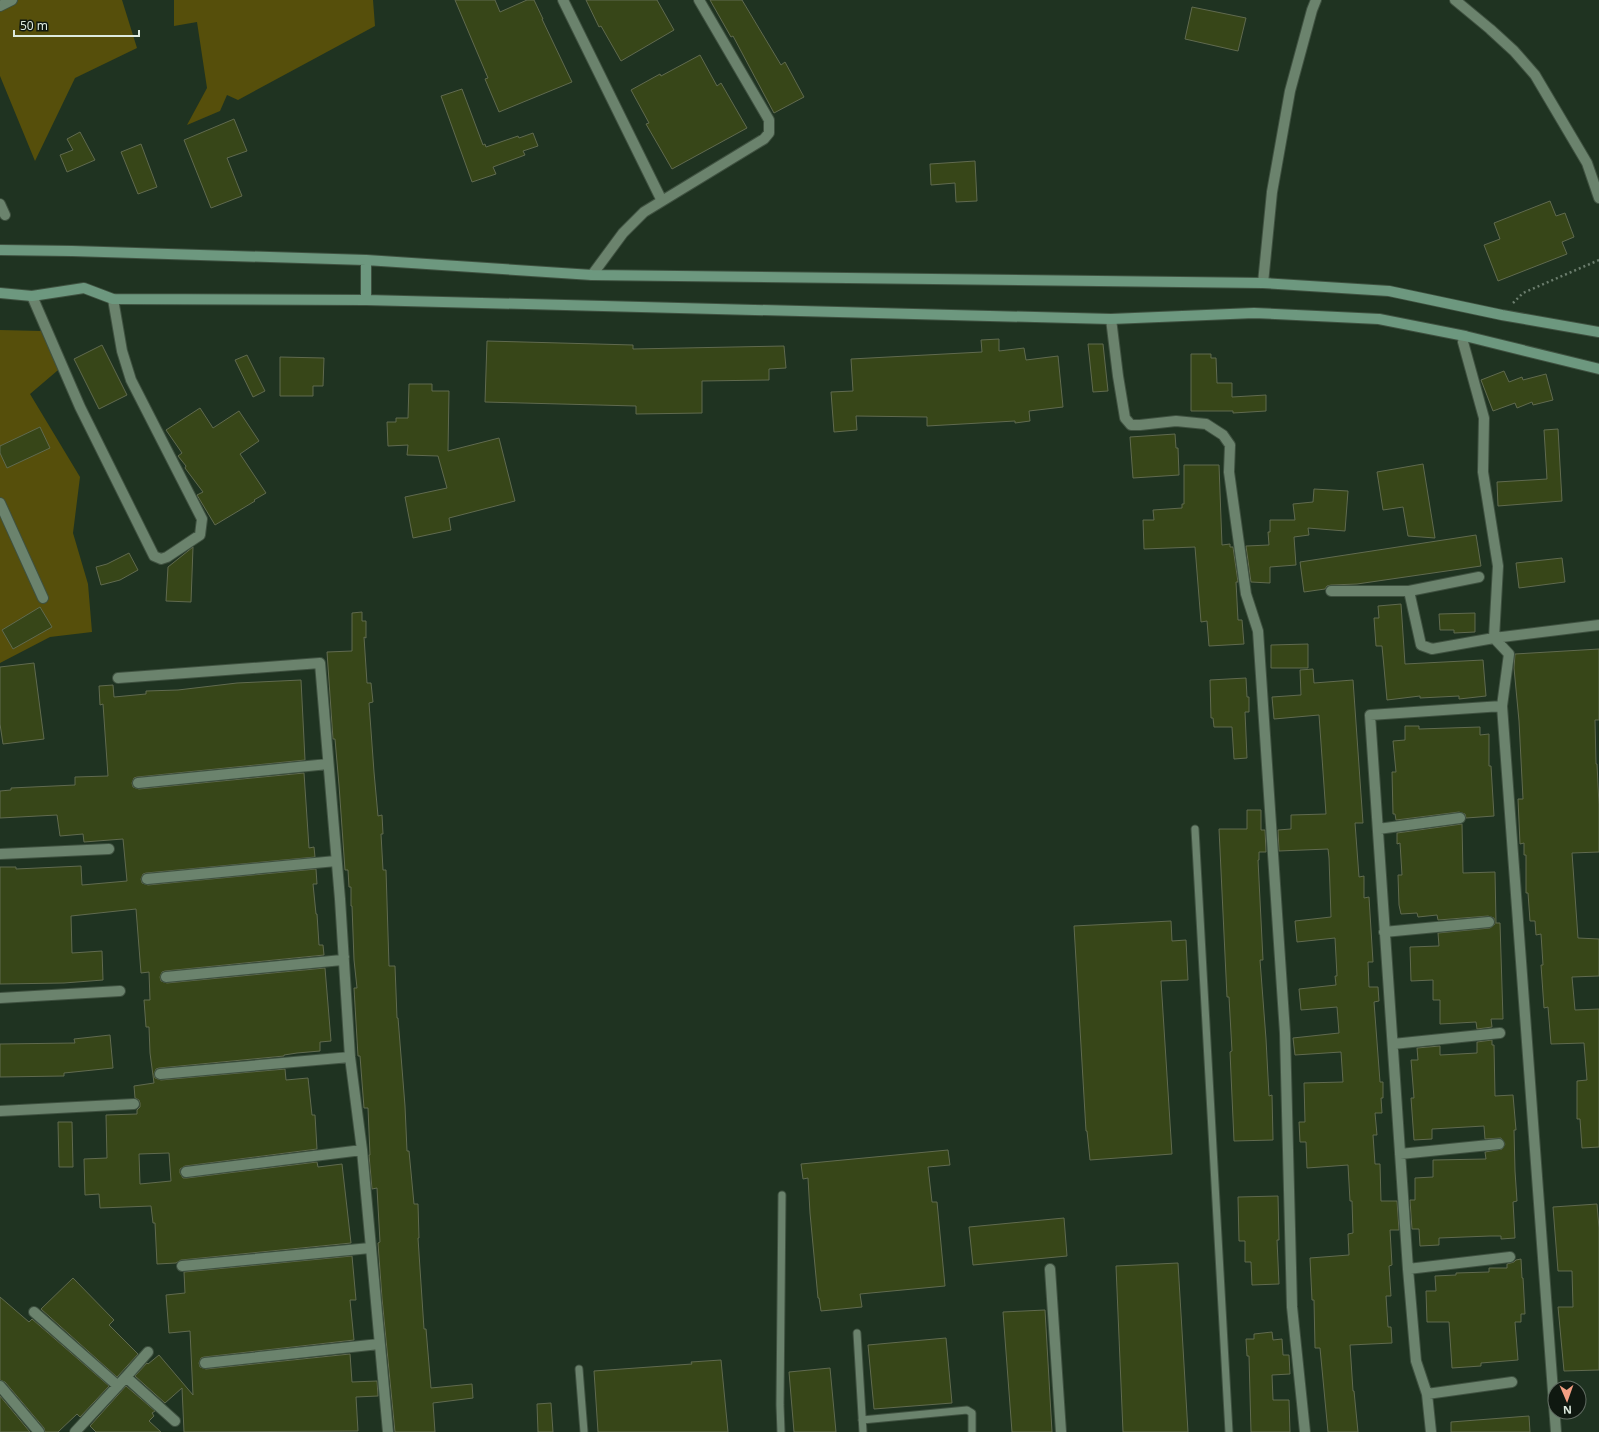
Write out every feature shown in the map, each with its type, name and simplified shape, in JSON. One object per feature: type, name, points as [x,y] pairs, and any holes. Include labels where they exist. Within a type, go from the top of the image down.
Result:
[{"type":"main road","points":[[0,250],[366,260],[592,275],[1263,283],[1390,291],[1502,315],[1599,332]]},
{"type":"main road","points":[[366,260],[366,300]]},
{"type":"main road","points":[[0,293],[32,296],[84,288],[114,299],[366,300],[1111,319],[1254,313],[1363,318],[1379,319],[1465,336],[1599,369]]},
{"type":"street","points":[[0,6],[12,0]]},
{"type":"street","points":[[563,0],[662,201]]},
{"type":"street","points":[[592,275],[623,233],[644,212],[764,139],[769,133],[769,120],[699,0]]},
{"type":"street","points":[[1263,283],[1272,192],[1290,91],[1316,0]]},
{"type":"street","points":[[1455,0],[1490,29],[1535,75],[1587,163],[1599,198]]},
{"type":"street","points":[[0,204],[5,215]]},
{"type":"street","points":[[32,296],[80,407],[154,556],[161,559],[167,557],[200,535],[202,519],[132,380],[122,351],[114,299]]},
{"type":"street","points":[[1111,319],[1125,418],[1132,425],[1176,421],[1206,424],[1223,435],[1230,445],[1228,472],[1246,594],[1258,631],[1259,639],[1285,1033],[1292,1307],[1305,1432]]},
{"type":"street","points":[[1465,336],[1463,342],[1484,418],[1483,472],[1498,566],[1494,638],[1509,654],[1502,706],[1556,1432]]},
{"type":"street","points":[[0,503],[44,598]]},
{"type":"street","points":[[1331,591],[1409,591],[1479,577]]},
{"type":"street","points":[[1409,591],[1422,645],[1432,649],[1494,638],[1599,625]]},
{"type":"street","points":[[118,678],[320,663],[344,957],[350,1057],[362,1150],[388,1432]]},
{"type":"street","points":[[1431,1432],[1427,1394],[1416,1361],[1408,1269],[1370,715],[1502,706]]},
{"type":"street","points":[[138,783],[328,764]]},
{"type":"street","points":[[1378,829],[1460,818]]},
{"type":"street","points":[[0,854],[109,849]]},
{"type":"street","points":[[147,879],[336,861]]},
{"type":"street","points":[[1384,932],[1489,922]]},
{"type":"street","points":[[166,977],[342,960],[344,957]]},
{"type":"street","points":[[0,998],[120,991]]},
{"type":"street","points":[[1393,1044],[1500,1033]]},
{"type":"street","points":[[160,1074],[350,1057]]},
{"type":"street","points":[[0,1111],[134,1104]]},
{"type":"street","points":[[1400,1154],[1499,1144]]},
{"type":"street","points":[[186,1172],[362,1150]]},
{"type":"street","points":[[182,1266],[370,1248]]},
{"type":"street","points":[[1408,1269],[1510,1257]]},
{"type":"street","points":[[1050,1269],[1060,1432]]},
{"type":"street","points":[[34,1312],[118,1386]]},
{"type":"street","points":[[205,1364],[379,1344]]},
{"type":"street","points":[[74,1432],[148,1352]]},
{"type":"street","points":[[126,1377],[175,1421]]},
{"type":"street","points":[[1427,1394],[1512,1382]]},
{"type":"street","points":[[0,1386],[39,1432]]},
{"type":"lane","points":[[1195,829],[1229,1432]]},
{"type":"lane","points":[[781,1432],[782,1195]]},
{"type":"lane","points":[[857,1333],[863,1432]]},
{"type":"lane","points":[[579,1369],[584,1432]]},
{"type":"lane","points":[[862,1420],[966,1410],[972,1413],[972,1432]]},
{"type":"path","points":[[1502,315],[1523,293],[1599,260]]},
{"type":"shaded area","points":[[12,0],[122,0],[137,48],[75,78],[35,161],[0,76],[0,6]]},
{"type":"shaded area","points":[[174,0],[373,0],[375,26],[238,100],[227,95],[220,111],[187,125],[207,88],[197,22],[174,26]]},
{"type":"shaded area","points":[[0,330],[42,331],[64,365],[30,394],[80,477],[73,533],[88,584],[92,632],[50,637],[0,663]]},
{"type":"building","points":[[455,0],[495,0],[500,12],[527,0],[534,0],[572,82],[499,112],[485,79],[488,78]]},
{"type":"building","points":[[586,0],[657,0],[674,30],[621,61],[601,26],[599,27]]},
{"type":"building","points":[[710,0],[742,0],[781,65],[785,62],[804,97],[774,113],[733,36],[731,37]]},
{"type":"building","points":[[1192,7],[1246,18],[1238,51],[1185,39]]},
{"type":"building","points":[[700,55],[717,86],[721,83],[747,128],[672,169],[646,124],[649,123],[631,90]]},
{"type":"building","points":[[462,89],[483,145],[485,144],[486,147],[518,136],[519,138],[533,133],[538,146],[523,151],[525,155],[493,167],[496,174],[472,182],[441,96]]},
{"type":"building","points":[[234,119],[247,151],[227,158],[242,196],[211,208],[184,140]]},
{"type":"building","points":[[80,132],[95,160],[67,172],[60,155],[73,150],[67,139]]},
{"type":"building","points":[[141,144],[157,187],[138,194],[121,152]]},
{"type":"building","points":[[975,161],[977,201],[956,202],[955,183],[931,185],[930,164]]},
{"type":"building","points":[[1550,201],[1556,216],[1565,213],[1574,237],[1562,242],[1567,254],[1498,281],[1484,245],[1500,239],[1494,223]]},
{"type":"building","points":[[999,339],[999,351],[1024,348],[1026,360],[1058,356],[1063,407],[1029,411],[1030,421],[1015,423],[1015,421],[927,426],[927,417],[856,416],[857,430],[834,432],[831,392],[853,391],[851,359],[982,352],[981,340]]},
{"type":"building","points":[[487,341],[633,345],[633,349],[784,346],[786,368],[769,369],[769,380],[702,381],[702,413],[636,414],[636,406],[485,402]]},
{"type":"building","points":[[1088,344],[1103,344],[1108,391],[1093,392]]},
{"type":"building","points":[[102,345],[127,395],[99,409],[74,359]]},
{"type":"building","points":[[1191,354],[1211,354],[1211,358],[1216,358],[1217,383],[1232,383],[1232,397],[1266,395],[1266,411],[1233,413],[1233,411],[1191,411]]},
{"type":"building","points":[[247,355],[265,391],[253,397],[235,360]]},
{"type":"building","points":[[280,357],[324,358],[323,386],[313,386],[313,396],[280,396]]},
{"type":"building","points":[[1504,371],[1509,382],[1522,377],[1523,380],[1546,374],[1553,400],[1533,405],[1532,402],[1517,408],[1515,403],[1493,411],[1481,380]]},
{"type":"building","points":[[409,384],[432,384],[432,391],[449,391],[448,451],[499,438],[515,501],[449,518],[451,530],[413,538],[405,497],[447,488],[438,456],[407,455],[408,445],[388,446],[387,422],[396,422],[396,418],[408,418]]},
{"type":"building","points":[[200,408],[213,428],[239,411],[259,441],[240,454],[266,493],[215,525],[197,495],[203,492],[185,468],[186,466],[178,456],[182,453],[166,430]]},
{"type":"building","points":[[40,427],[50,448],[7,468],[0,453],[0,446]]},
{"type":"building","points":[[1558,429],[1562,501],[1498,506],[1497,482],[1547,479],[1544,430]]},
{"type":"building","points":[[1175,434],[1176,448],[1178,448],[1179,475],[1133,478],[1130,437]]},
{"type":"building","points":[[1423,464],[1435,538],[1408,536],[1403,507],[1383,510],[1377,472]]},
{"type":"building","points":[[1184,465],[1219,465],[1222,545],[1230,544],[1230,547],[1233,547],[1238,582],[1236,582],[1238,620],[1242,620],[1244,644],[1209,646],[1207,621],[1201,622],[1195,547],[1144,549],[1143,520],[1154,520],[1153,510],[1182,508],[1182,504],[1184,504]]},
{"type":"building","points":[[1314,489],[1348,491],[1345,531],[1308,528],[1309,535],[1294,537],[1296,565],[1270,567],[1270,583],[1251,582],[1246,546],[1269,545],[1268,532],[1270,532],[1270,520],[1295,520],[1293,504],[1313,502]]},
{"type":"building","points":[[1476,535],[1481,566],[1357,584],[1331,585],[1327,586],[1325,589],[1304,592],[1300,562]]},
{"type":"building","points":[[193,547],[191,602],[166,601],[168,567]]},
{"type":"building","points":[[129,553],[138,570],[120,580],[101,585],[96,567],[107,564]]},
{"type":"building","points":[[1562,558],[1565,582],[1519,588],[1516,563]]},
{"type":"building","points":[[1401,604],[1405,664],[1483,660],[1486,696],[1459,699],[1459,696],[1420,698],[1420,696],[1387,700],[1382,646],[1376,646],[1374,618],[1379,618],[1378,606]]},
{"type":"building","points":[[40,607],[52,627],[13,649],[2,630]]},
{"type":"building","points":[[362,612],[362,621],[366,621],[366,638],[364,637],[367,683],[371,683],[373,702],[369,703],[378,816],[382,815],[383,834],[381,834],[383,870],[386,870],[389,966],[395,966],[397,1018],[405,1106],[407,1151],[409,1151],[414,1204],[418,1204],[418,1238],[424,1329],[426,1329],[431,1388],[472,1384],[473,1398],[433,1403],[435,1432],[395,1432],[382,1298],[378,1243],[380,1242],[377,1188],[372,1189],[369,1155],[368,1108],[364,1108],[360,1056],[358,1056],[354,988],[357,988],[354,960],[351,887],[349,887],[348,870],[345,870],[327,652],[352,651],[352,613]]},
{"type":"building","points":[[1475,613],[1475,632],[1454,633],[1454,630],[1440,630],[1439,614]]},
{"type":"building","points":[[1308,644],[1308,668],[1271,668],[1271,645]]},
{"type":"building","points":[[1599,649],[1599,720],[1595,720],[1599,805],[1599,852],[1572,853],[1578,938],[1599,939],[1599,976],[1572,977],[1575,1010],[1599,1009],[1599,1147],[1582,1148],[1580,1119],[1577,1119],[1577,1081],[1587,1080],[1584,1043],[1551,1044],[1548,1007],[1544,1008],[1541,965],[1543,965],[1541,934],[1536,935],[1535,921],[1530,921],[1528,893],[1526,893],[1526,855],[1524,855],[1524,843],[1520,844],[1518,799],[1523,799],[1519,721],[1514,668],[1515,654]]},
{"type":"building","points":[[34,663],[44,739],[3,744],[0,724],[0,667]]},
{"type":"building","points":[[1313,669],[1314,683],[1353,680],[1363,823],[1355,823],[1359,877],[1364,876],[1364,898],[1369,897],[1373,962],[1368,962],[1369,987],[1378,987],[1379,1001],[1374,1002],[1380,1082],[1383,1082],[1383,1098],[1381,1098],[1382,1113],[1375,1113],[1377,1135],[1373,1135],[1375,1164],[1380,1164],[1381,1201],[1397,1201],[1399,1230],[1390,1230],[1392,1265],[1389,1266],[1391,1296],[1386,1296],[1388,1327],[1391,1327],[1392,1343],[1350,1345],[1353,1391],[1358,1432],[1328,1432],[1320,1348],[1315,1348],[1314,1300],[1312,1300],[1310,1258],[1349,1255],[1348,1234],[1353,1233],[1352,1201],[1350,1201],[1348,1165],[1307,1168],[1306,1142],[1300,1142],[1299,1122],[1305,1122],[1304,1083],[1343,1082],[1341,1052],[1295,1055],[1293,1038],[1339,1033],[1337,1007],[1301,1010],[1299,989],[1336,985],[1335,938],[1297,942],[1295,921],[1331,917],[1328,849],[1279,851],[1278,830],[1291,829],[1291,815],[1326,814],[1319,715],[1274,719],[1272,697],[1301,695],[1300,670]]},
{"type":"building","points":[[1246,678],[1247,697],[1249,697],[1249,712],[1245,712],[1247,758],[1234,759],[1232,727],[1214,727],[1213,718],[1211,718],[1210,680]]},
{"type":"building","points":[[301,680],[305,760],[137,777],[134,778],[132,783],[133,787],[139,789],[304,773],[309,848],[314,847],[315,857],[146,873],[143,874],[141,879],[142,883],[148,885],[316,869],[317,884],[313,884],[319,945],[323,945],[324,955],[165,971],[162,972],[160,977],[161,981],[167,983],[325,968],[331,1041],[320,1042],[320,1051],[159,1068],[156,1069],[154,1074],[155,1078],[161,1080],[285,1069],[286,1080],[308,1078],[312,1115],[315,1115],[317,1149],[185,1166],[180,1169],[180,1173],[183,1178],[187,1178],[317,1162],[318,1167],[342,1164],[351,1243],[181,1260],[176,1263],[157,1264],[155,1223],[153,1223],[151,1206],[100,1208],[99,1194],[85,1195],[84,1159],[107,1158],[106,1115],[137,1114],[140,1103],[139,1100],[135,1098],[134,1086],[154,1083],[150,1053],[149,1027],[146,1027],[144,1000],[150,1000],[149,972],[141,973],[136,909],[71,916],[72,953],[102,951],[103,980],[64,983],[0,984],[0,867],[16,867],[16,869],[81,866],[82,885],[127,881],[123,839],[84,842],[83,834],[60,836],[57,815],[0,818],[0,791],[11,790],[11,788],[75,785],[75,777],[108,776],[103,704],[100,705],[99,686],[113,685],[114,697],[146,694],[146,691],[178,690],[237,683]],"holes":[[[169,1153],[171,1181],[140,1184],[139,1154]]]},
{"type":"building","points":[[1405,726],[1419,726],[1419,729],[1480,727],[1480,735],[1489,734],[1489,766],[1491,766],[1494,816],[1466,818],[1465,814],[1459,812],[1396,820],[1395,814],[1393,814],[1392,772],[1396,772],[1393,741],[1405,740]]},
{"type":"building","points":[[1247,810],[1261,810],[1261,830],[1265,830],[1266,852],[1259,852],[1258,860],[1263,960],[1260,960],[1269,1096],[1272,1095],[1273,1140],[1234,1141],[1230,1052],[1232,1051],[1229,997],[1227,997],[1219,829],[1247,829]]},
{"type":"building","points":[[1462,824],[1463,873],[1495,872],[1496,923],[1500,923],[1503,1019],[1491,1019],[1492,1027],[1477,1029],[1476,1022],[1440,1024],[1440,1000],[1433,1000],[1433,980],[1411,981],[1410,947],[1439,946],[1438,933],[1490,928],[1495,924],[1494,918],[1488,916],[1438,920],[1437,915],[1418,917],[1417,913],[1401,914],[1399,905],[1398,875],[1402,875],[1400,843],[1397,844],[1397,833]]},
{"type":"building","points":[[1171,921],[1172,941],[1186,940],[1188,980],[1161,981],[1172,1154],[1090,1160],[1086,1131],[1074,926]]},
{"type":"building","points":[[110,1035],[113,1068],[64,1073],[64,1076],[0,1077],[0,1044],[75,1043],[74,1039]]},
{"type":"building","points":[[1492,1040],[1492,1045],[1494,1045],[1495,1096],[1513,1095],[1516,1130],[1514,1130],[1517,1201],[1513,1202],[1515,1238],[1501,1239],[1501,1236],[1490,1236],[1439,1238],[1439,1245],[1420,1246],[1419,1229],[1412,1229],[1410,1200],[1415,1200],[1415,1178],[1433,1177],[1433,1160],[1486,1159],[1485,1152],[1502,1149],[1505,1144],[1501,1138],[1485,1139],[1484,1126],[1432,1129],[1432,1139],[1414,1140],[1411,1098],[1414,1098],[1411,1060],[1418,1060],[1417,1048],[1440,1046],[1440,1055],[1477,1053],[1477,1042]]},
{"type":"building","points":[[58,1122],[72,1122],[73,1167],[59,1167]]},
{"type":"building","points":[[948,1150],[950,1165],[928,1167],[932,1202],[937,1202],[945,1286],[860,1294],[862,1307],[821,1311],[818,1298],[808,1178],[803,1179],[801,1164]]},
{"type":"building","points":[[1278,1196],[1279,1240],[1277,1240],[1279,1284],[1252,1285],[1251,1262],[1245,1262],[1245,1241],[1239,1241],[1238,1197]]},
{"type":"building","points":[[1597,1204],[1599,1228],[1599,1370],[1564,1371],[1558,1307],[1573,1307],[1572,1271],[1558,1271],[1553,1207]]},
{"type":"building","points":[[1064,1218],[1067,1256],[973,1265],[969,1227]]},
{"type":"building","points":[[352,1256],[356,1300],[350,1300],[354,1340],[204,1357],[201,1358],[199,1363],[200,1367],[206,1369],[350,1354],[352,1382],[377,1381],[378,1396],[356,1397],[358,1431],[184,1432],[182,1388],[165,1403],[135,1376],[147,1363],[148,1364],[159,1355],[193,1395],[190,1331],[169,1333],[166,1295],[185,1293],[184,1272]]},
{"type":"building","points":[[1521,1259],[1525,1314],[1521,1314],[1521,1322],[1515,1322],[1518,1360],[1481,1363],[1481,1366],[1452,1368],[1449,1322],[1427,1322],[1426,1291],[1436,1291],[1435,1276],[1456,1275],[1456,1273],[1489,1272],[1489,1268],[1507,1268],[1507,1264]]},
{"type":"building","points":[[1178,1263],[1188,1432],[1123,1432],[1116,1266]]},
{"type":"building","points":[[73,1278],[114,1320],[109,1325],[138,1354],[117,1377],[41,1309]]},
{"type":"building","points":[[0,1297],[29,1322],[32,1319],[109,1386],[80,1417],[77,1414],[58,1432],[45,1432],[44,1428],[5,1382],[0,1380]]},
{"type":"building","points":[[1045,1310],[1052,1432],[1012,1432],[1003,1312]]},
{"type":"building","points":[[1272,1332],[1273,1340],[1282,1339],[1283,1355],[1289,1355],[1290,1374],[1272,1375],[1273,1400],[1289,1400],[1290,1432],[1251,1432],[1249,1356],[1247,1356],[1246,1339],[1254,1339],[1254,1334]]},
{"type":"building","points":[[946,1338],[952,1403],[874,1409],[868,1345]]},
{"type":"building","points":[[721,1360],[728,1432],[598,1432],[594,1371],[692,1364],[691,1362]]},
{"type":"building","points":[[830,1368],[836,1432],[794,1432],[789,1372]]},
{"type":"building","points":[[126,1386],[155,1411],[152,1413],[154,1416],[149,1421],[161,1432],[96,1432],[90,1426]]},
{"type":"building","points":[[0,1396],[30,1432],[0,1432]]},
{"type":"building","points":[[551,1403],[553,1432],[538,1432],[537,1404]]},
{"type":"building","points":[[1529,1416],[1530,1432],[1451,1432],[1451,1422]]}]
